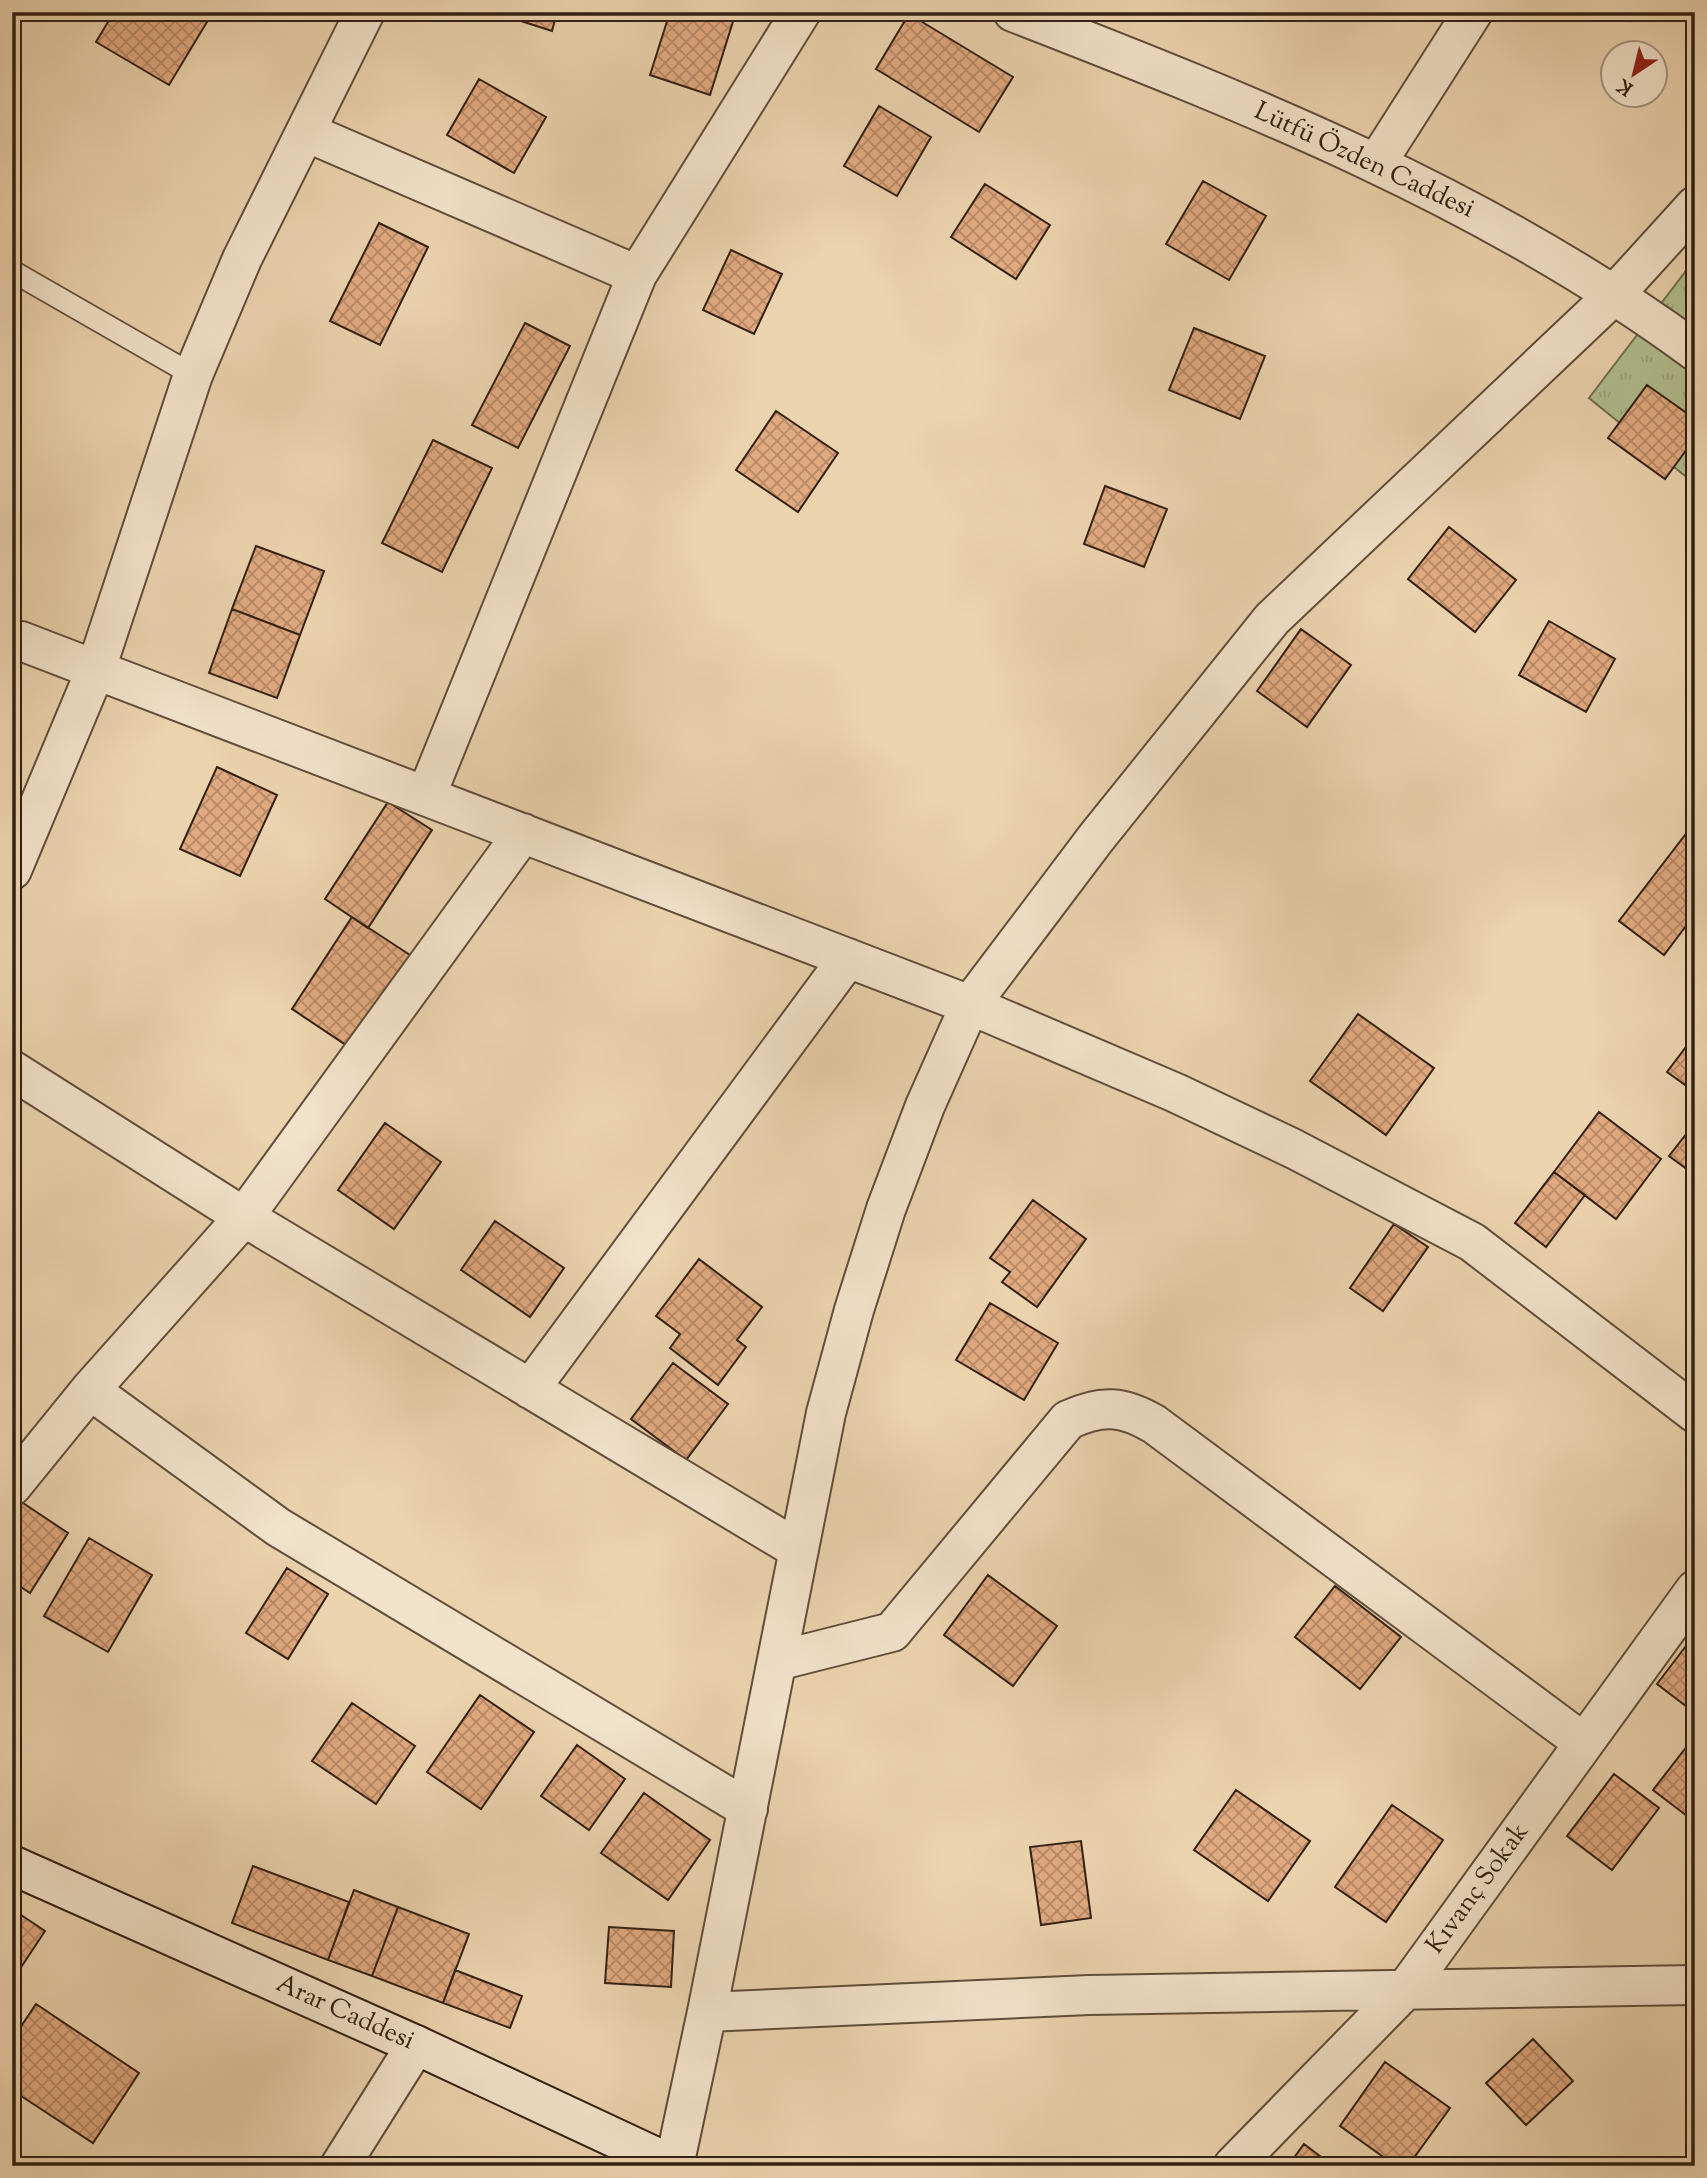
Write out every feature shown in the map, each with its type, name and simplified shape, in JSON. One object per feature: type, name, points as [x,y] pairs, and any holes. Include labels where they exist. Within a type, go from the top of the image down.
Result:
[{"type":"street","points":[[12,870],[96,669],[192,375],[242,259],[365,12]]},
{"type":"street","points":[[426,796],[637,275],[801,12]]},
{"type":"street","name":"Lütfü Özden Caddesi","points":[[1013,12],[1056,20],[1376,164],[1521,238],[1615,295],[1695,351]]},
{"type":"street","points":[[1376,164],[1473,12]]},
{"type":"street","points":[[306,132],[637,275]]},
{"type":"street","points":[[674,2166],[826,1413],[853,1310],[891,1196],[925,1106],[970,1005],[1096,838],[1272,619],[1615,295],[1695,206]]},
{"type":"street","points":[[21,640],[970,1005],[1176,1093],[1305,1155],[1472,1242],[1695,1413]]},
{"type":"street","points":[[12,1486],[90,1390],[244,1217],[523,833]]},
{"type":"street","points":[[530,1390],[848,958]]},
{"type":"street","points":[[12,1070],[244,1217],[799,1550]]},
{"type":"street","points":[[90,1390],[278,1527],[748,1809]]},
{"type":"street","points":[[777,1661],[892,1632],[1069,1420],[1099,1409],[1115,1409],[1136,1413],[1154,1424],[1584,1743]]},
{"type":"street","name":"Kıvanç Sokak","points":[[1233,2166],[1406,1990],[1695,1590]]},
{"type":"street","name":"Arar Caddesi","points":[[12,1865],[416,2045],[674,2166]]},
{"type":"street","points":[[707,2012],[1089,1995],[1695,1984]]},
{"type":"street","points":[[340,2166],[416,2045]]},
{"type":"lane","points":[[12,271],[192,375]]},
{"type":"green space","points":[[1695,259],[1695,484],[1589,398]]},
{"type":"building","points":[[114,12],[213,12],[169,85],[96,42]]},
{"type":"building","points":[[493,12],[557,12],[552,31]]},
{"type":"building","points":[[670,12],[736,12],[710,95],[650,75]]},
{"type":"building","points":[[1617,12],[1636,12],[1630,21]]},
{"type":"building","points":[[909,14],[1013,77],[979,132],[876,69]]},
{"type":"building","points":[[479,79],[546,117],[514,173],[447,135]]},
{"type":"building","points":[[879,106],[931,137],[897,196],[844,166]]},
{"type":"building","points":[[1203,181],[1266,216],[1229,280],[1166,244]]},
{"type":"building","points":[[985,184],[1050,225],[1016,279],[951,237]]},
{"type":"building","points":[[379,223],[428,247],[380,345],[330,321]]},
{"type":"building","points":[[731,250],[782,274],[754,334],[703,310]]},
{"type":"building","points":[[525,323],[570,346],[518,448],[472,425]]},
{"type":"building","points":[[1194,328],[1265,356],[1240,419],[1169,390]]},
{"type":"building","points":[[1647,385],[1695,419],[1695,438],[1665,479],[1608,438]]},
{"type":"building","points":[[776,411],[838,453],[798,512],[736,470]]},
{"type":"building","points":[[433,440],[492,468],[442,572],[382,543]]},
{"type":"building","points":[[1105,486],[1167,509],[1144,567],[1084,544]]},
{"type":"building","points":[[1449,527],[1516,580],[1475,632],[1408,579]]},
{"type":"building","points":[[256,546],[324,571],[300,635],[232,609]]},
{"type":"building","points":[[232,609],[300,635],[277,698],[209,673]]},
{"type":"building","points":[[1549,621],[1615,659],[1586,712],[1519,675]]},
{"type":"building","points":[[1301,629],[1351,665],[1307,727],[1257,691]]},
{"type":"building","points":[[217,767],[277,795],[240,876],[180,849]]},
{"type":"building","points":[[388,802],[432,830],[368,928],[325,899]]},
{"type":"building","points":[[1695,822],[1695,914],[1664,955],[1619,921]]},
{"type":"building","points":[[352,917],[413,957],[352,1049],[292,1009]]},
{"type":"building","points":[[1358,1014],[1434,1068],[1386,1135],[1310,1081]]},
{"type":"building","points":[[1695,1035],[1695,1092],[1667,1072]]},
{"type":"building","points":[[1599,1112],[1661,1159],[1616,1219],[1554,1172]]},
{"type":"building","points":[[385,1123],[441,1162],[394,1229],[338,1190]]},
{"type":"building","points":[[1695,1123],[1695,1175],[1669,1156]]},
{"type":"building","points":[[1554,1172],[1585,1195],[1546,1247],[1515,1223]]},
{"type":"building","points":[[1033,1200],[1086,1239],[1037,1307],[1002,1282],[1010,1272],[990,1258]]},
{"type":"building","points":[[495,1221],[564,1268],[530,1317],[461,1270]]},
{"type":"building","points":[[1394,1224],[1428,1247],[1383,1311],[1350,1288]]},
{"type":"building","points":[[699,1259],[762,1307],[737,1340],[746,1347],[718,1385],[670,1348],[680,1334],[656,1316]]},
{"type":"building","points":[[990,1303],[1058,1343],[1024,1400],[956,1360]]},
{"type":"building","points":[[673,1363],[728,1404],[686,1460],[631,1419]]},
{"type":"building","points":[[14,1497],[68,1533],[30,1593],[12,1581]]},
{"type":"building","points":[[89,1538],[152,1575],[108,1652],[44,1616]]},
{"type":"building","points":[[287,1568],[328,1594],[288,1659],[246,1633]]},
{"type":"building","points":[[988,1575],[1057,1626],[1013,1686],[944,1635]]},
{"type":"building","points":[[1335,1586],[1401,1637],[1360,1689],[1295,1637]]},
{"type":"building","points":[[1692,1638],[1695,1640],[1695,1713],[1657,1684]]},
{"type":"building","points":[[480,1695],[534,1732],[481,1809],[427,1772]]},
{"type":"building","points":[[352,1703],[415,1746],[376,1804],[312,1761]]},
{"type":"building","points":[[1695,1736],[1695,1822],[1653,1790]]},
{"type":"building","points":[[577,1745],[625,1779],[589,1830],[541,1796]]},
{"type":"building","points":[[1614,1774],[1659,1808],[1612,1870],[1567,1836]]},
{"type":"building","points":[[1236,1790],[1310,1841],[1268,1901],[1194,1850]]},
{"type":"building","points":[[644,1793],[710,1840],[668,1900],[601,1853]]},
{"type":"building","points":[[1392,1805],[1443,1840],[1386,1922],[1335,1887]]},
{"type":"building","points":[[1081,1841],[1091,1918],[1041,1925],[1030,1847]]},
{"type":"building","points":[[253,1866],[349,1902],[328,1960],[232,1923]]},
{"type":"building","points":[[354,1890],[398,1907],[372,1976],[328,1960]]},
{"type":"building","points":[[398,1907],[469,1934],[443,2003],[372,1976]]},
{"type":"building","points":[[12,1909],[45,1931],[12,1981]]},
{"type":"building","points":[[609,1927],[674,1931],[671,1987],[605,1983]]},
{"type":"building","points":[[455,1970],[522,1996],[510,2028],[443,2003]]},
{"type":"building","points":[[36,2004],[139,2073],[93,2143],[12,2090],[12,2040]]},
{"type":"building","points":[[1533,2039],[1573,2081],[1526,2125],[1486,2083]]},
{"type":"building","points":[[1385,2062],[1450,2108],[1408,2166],[1396,2166],[1340,2126]]},
{"type":"building","points":[[1304,2144],[1333,2166],[1288,2166]]}]
